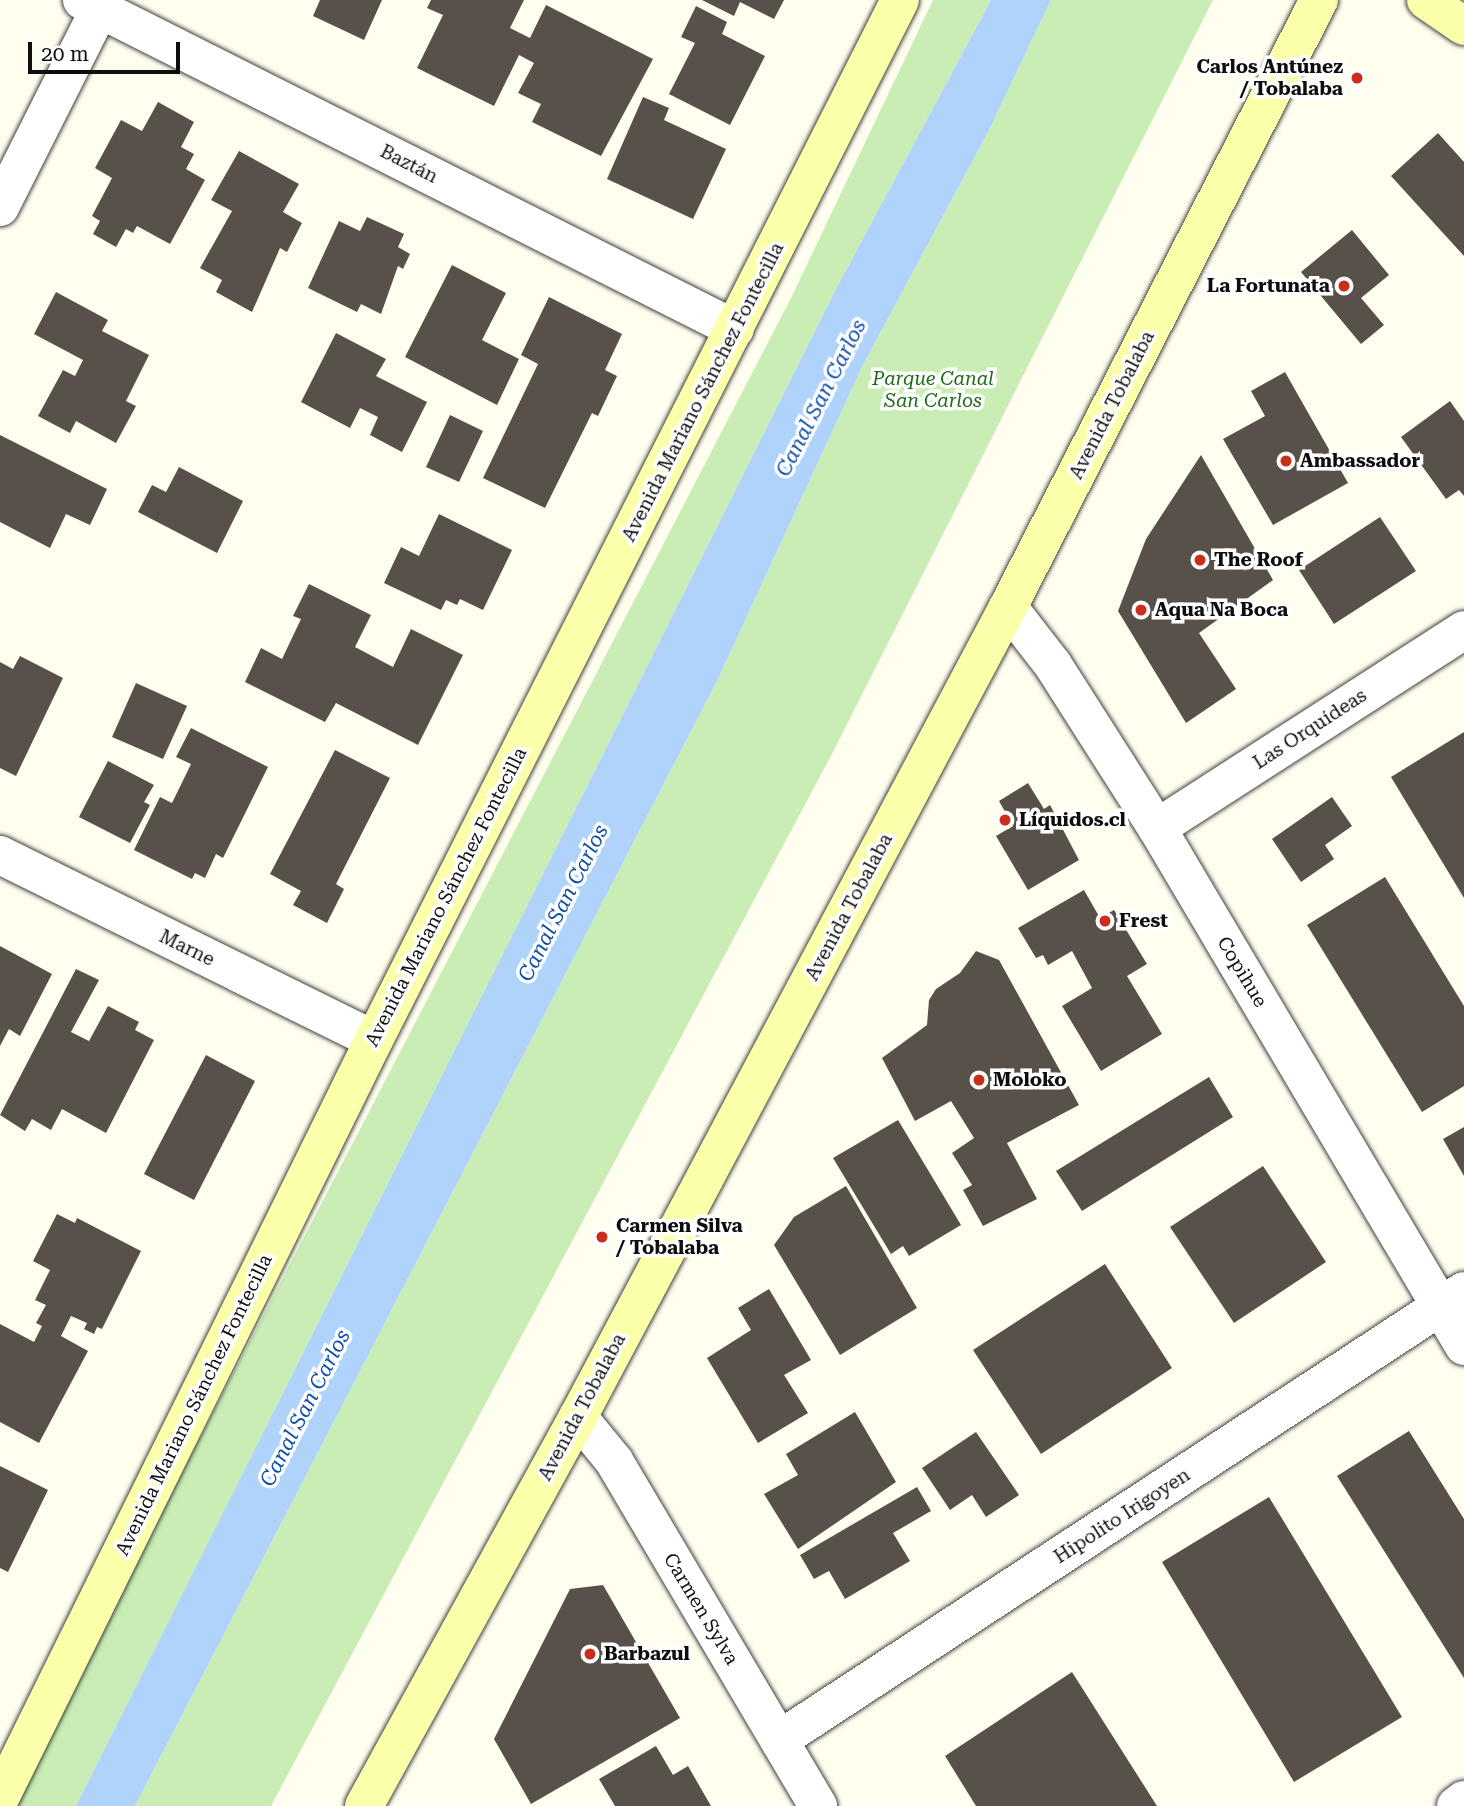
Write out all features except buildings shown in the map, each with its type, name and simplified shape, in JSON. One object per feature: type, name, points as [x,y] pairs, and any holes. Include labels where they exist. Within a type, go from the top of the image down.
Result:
[{"type":"main road","name":"Avenida Mariano Sánchez Fontecilla","points":[[0,1798],[374,1040],[900,0]]},
{"type":"main road","name":"Avenida Tobalaba","points":[[364,1806],[578,1417],[1008,607],[1319,0]]},
{"type":"main road","points":[[1426,0],[1464,26]]},
{"type":"street","name":"Baztán","points":[[95,3],[735,329]]},
{"type":"street","points":[[0,207],[95,3]]},
{"type":"street","name":"Copihue","points":[[1008,607],[1053,665],[1452,1299],[1464,1346]]},
{"type":"street","name":"Las Orquídeas","points":[[1157,828],[1464,630]]},
{"type":"street","name":"Marne","points":[[0,855],[374,1040]]},
{"type":"street","name":"Hipolito Irigoyen","points":[[779,1740],[1452,1299]]},
{"type":"street","name":"Carmen Sylva","points":[[578,1417],[614,1461],[818,1806]]},
{"type":"street","points":[[1456,1806],[1464,1800]]},
{"type":"green space","points":[[933,0],[991,0],[837,287],[76,1806],[9,1806],[791,298]]},
{"type":"green space","name":"Parque Canal San Carlos","points":[[1051,0],[1213,0],[833,752],[271,1806],[135,1806],[718,679],[862,367],[988,132]]},
{"type":"water","name":"Canal San Carlos","points":[[991,0],[1051,0],[988,132],[862,367],[718,679],[135,1806],[76,1806],[837,287]]},
{"type":"place","name":"Carlos Antúnez / Tobalaba","points":[[1357,78]]},
{"type":"place","name":"La Fortunata","points":[[1344,286]]},
{"type":"place","name":"Ambassador","points":[[1286,461]]},
{"type":"place","name":"The Roof","points":[[1200,560]]},
{"type":"place","name":"Aqua Na Boca","points":[[1141,610]]},
{"type":"place","name":"Líquidos.cl","points":[[1005,820]]},
{"type":"place","name":"Frest","points":[[1105,921]]},
{"type":"place","name":"Moloko","points":[[979,1080]]},
{"type":"place","name":"Carmen Silva / Tobalaba","points":[[602,1237]]},
{"type":"place","name":"Barbazul","points":[[590,1654]]}]
